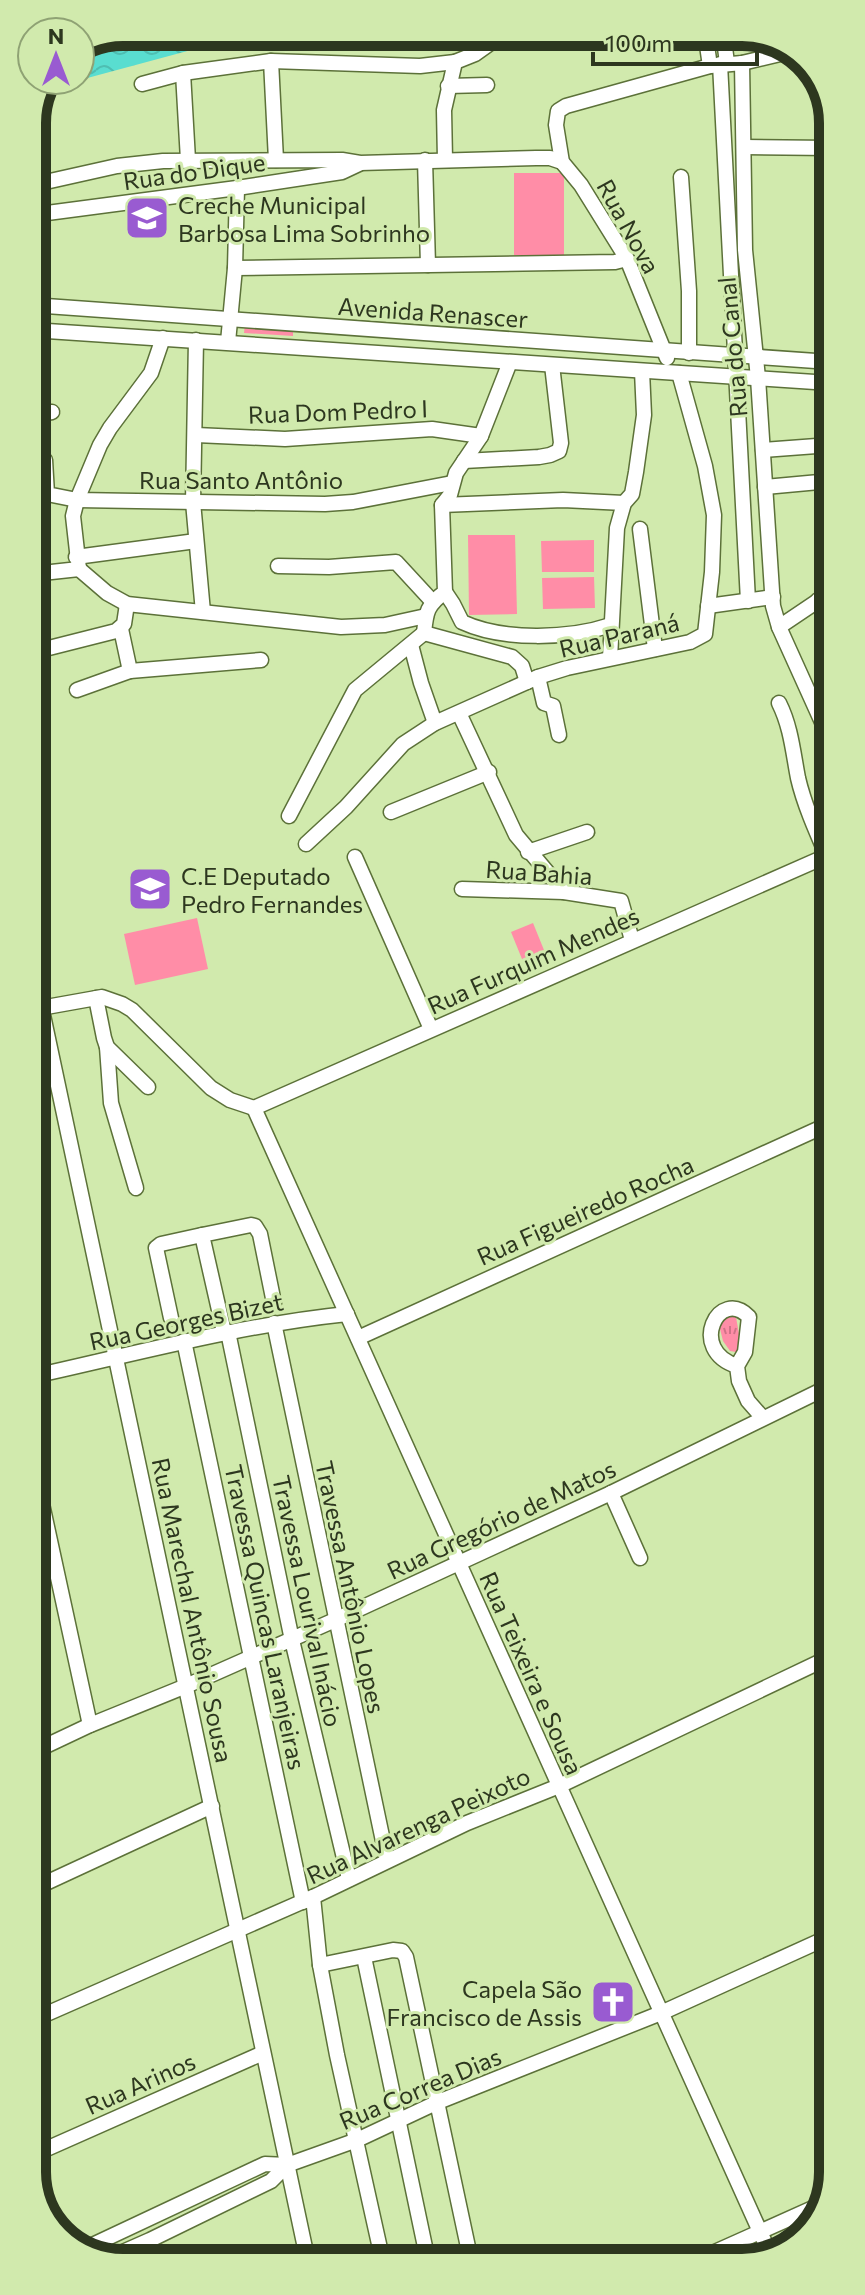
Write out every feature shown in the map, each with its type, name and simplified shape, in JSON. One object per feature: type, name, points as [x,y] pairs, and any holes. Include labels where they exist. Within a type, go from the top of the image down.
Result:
[{"type":"street","points":[[142,84],[183,73],[271,61],[420,66],[455,62],[486,46]]},
{"type":"street","points":[[714,46],[725,64]]},
{"type":"street","points":[[724,46],[748,601]]},
{"type":"street","points":[[562,162],[556,117],[561,108],[725,64],[776,54]]},
{"type":"street","points":[[269,183],[273,160],[271,61]]},
{"type":"street","points":[[445,160],[444,110],[455,62]]},
{"type":"street","name":"Rua do Canal","points":[[725,64],[744,147],[745,250],[758,378],[773,597],[779,627],[818,716]]},
{"type":"street","points":[[183,73],[188,160]]},
{"type":"street","points":[[448,86],[487,85]]},
{"type":"street","points":[[744,147],[819,148]]},
{"type":"street","name":"Rua do Dique","points":[[46,182],[117,166],[188,160],[342,160],[360,163],[550,158],[562,162]]},
{"type":"street","points":[[425,160],[428,265]]},
{"type":"street","name":"Rua Nova","points":[[562,162],[581,185],[627,259],[675,373],[705,466],[714,515],[708,612]]},
{"type":"street","name":"Rua do Dique","points":[[46,213],[342,172],[360,163]]},
{"type":"street","points":[[681,177],[689,291],[689,353]]},
{"type":"street","points":[[228,342],[235,268],[237,188]]},
{"type":"street","points":[[235,268],[615,262],[627,259]]},
{"type":"street","name":"Avenida Renascer","points":[[46,306],[819,361]]},
{"type":"street","name":"Avenida Renascer","points":[[46,331],[819,382]]},
{"type":"street","points":[[163,338],[151,373],[100,445],[77,500],[73,516],[77,563],[107,593],[127,604],[341,627],[385,625],[426,616]]},
{"type":"street","points":[[196,340],[193,502],[203,612]]},
{"type":"street","points":[[510,362],[481,436],[464,461],[452,483],[450,495],[442,505],[445,592],[462,622],[483,630],[519,636],[595,630],[611,625]]},
{"type":"street","points":[[464,461],[539,457],[559,451],[561,443],[552,365]]},
{"type":"street","points":[[610,658],[617,528],[624,503],[632,494],[644,415],[642,371]]},
{"type":"street","points":[[46,413],[52,412]]},
{"type":"street","name":"Rua Dom Pedro I","points":[[196,435],[285,439],[432,429],[481,436]]},
{"type":"street","points":[[763,450],[819,446]]},
{"type":"street","points":[[46,477],[47,494],[77,500]]},
{"type":"street","points":[[765,487],[819,482]]},
{"type":"street","name":"Rua Santo Antônio","points":[[77,500],[353,502],[452,483]]},
{"type":"street","points":[[442,505],[563,500],[624,503]]},
{"type":"street","points":[[640,529],[655,649]]},
{"type":"street","points":[[46,571],[196,541]]},
{"type":"street","points":[[278,566],[396,562],[432,601]]},
{"type":"street","points":[[289,816],[355,690],[424,633],[432,601],[445,592]]},
{"type":"street","points":[[708,612],[773,597]]},
{"type":"street","points":[[779,627],[819,599]]},
{"type":"street","points":[[127,604],[121,629],[130,671]]},
{"type":"street","name":"Rua Paraná","points":[[306,844],[346,807],[403,744],[435,723],[567,668],[699,639],[705,634],[708,612]]},
{"type":"street","points":[[46,649],[121,629]]},
{"type":"street","points":[[424,633],[519,661],[544,703],[553,706],[559,735]]},
{"type":"street","points":[[519,636],[519,661]]},
{"type":"street","points":[[411,645],[435,723]]},
{"type":"street","points":[[77,690],[130,671],[261,660]]},
{"type":"street","points":[[779,703],[789,728],[799,781],[819,836]]},
{"type":"street","points":[[459,713],[516,835],[564,892]]},
{"type":"street","points":[[391,812],[489,772]]},
{"type":"street","points":[[528,852],[587,832]]},
{"type":"street","points":[[355,857],[431,1029]]},
{"type":"street","name":"Rua Furquim Mendes","points":[[254,1108],[819,859]]},
{"type":"street","name":"Rua Bahia","points":[[462,889],[564,892],[621,901],[632,940]]},
{"type":"street","points":[[46,1007],[102,997],[113,1000],[132,1010],[211,1088],[230,1100],[254,1108]]},
{"type":"street","points":[[96,998],[107,1047],[111,1103],[136,1188]]},
{"type":"street","name":"Rua Marechal Antônio Sousa","points":[[46,1043],[117,1358],[305,2249]]},
{"type":"street","points":[[107,1047],[148,1087]]},
{"type":"street","name":"Rua Teixeira e Sousa","points":[[254,1108],[766,2245]]},
{"type":"street","name":"Rua Figueiredo Rocha","points":[[358,1338],[819,1128]]},
{"type":"street","points":[[171,1318],[156,1248],[161,1244],[251,1225],[260,1234],[274,1303]]},
{"type":"street","name":"Travessa Lourival Inácio","points":[[202,1235],[349,1879]]},
{"type":"street","name":"Rua Georges Bizet","points":[[46,1373],[226,1332],[347,1314]]},
{"type":"street","name":"Travessa Antônio Lopes","points":[[274,1323],[387,1860]]},
{"type":"street","name":"Travessa Quincas Laranjeiras","points":[[184,1341],[308,1900],[337,2055],[380,2249]]},
{"type":"street","points":[[737,1366],[739,1381],[748,1401],[762,1417]]},
{"type":"street","name":"Rua Gregório de Matos","points":[[46,1746],[292,1640],[611,1493],[819,1391]]},
{"type":"street","points":[[611,1493],[640,1558]]},
{"type":"street","points":[[46,1522],[90,1725]]},
{"type":"street","name":"Rua Alvarenga Peixoto","points":[[46,2014],[308,1900],[496,1810],[559,1786],[819,1662]]},
{"type":"street","points":[[46,1883],[212,1806]]},
{"type":"street","name":"Rua Correa Dias","points":[[287,2165],[357,2140],[438,2102],[661,2013],[819,1941]]},
{"type":"street","points":[[320,1965],[393,1950],[402,1951],[406,1957],[469,2249]]},
{"type":"street","points":[[364,1957],[426,2249]]},
{"type":"street","name":"Rua Arinos","points":[[46,2149],[263,2053]]},
{"type":"street","points":[[96,2244],[265,2164],[287,2165]]},
{"type":"street","points":[[130,2249],[271,2181],[287,2165]]},
{"type":"street","points":[[721,2249],[809,2210]]},
{"type":"street","points":[[143,2222],[150,2240]]},
{"type":"green space","points":[[514,173],[564,173],[564,255],[514,255]]},
{"type":"green space","points":[[245,324],[293,327],[293,336],[244,333]]},
{"type":"green space","points":[[468,535],[515,535],[517,614],[469,615]]},
{"type":"green space","points":[[594,540],[594,572],[542,572],[541,541]]},
{"type":"green space","points":[[594,577],[595,608],[543,609],[542,578]]},
{"type":"green space","points":[[197,918],[208,969],[135,985],[124,934]]},
{"type":"green space","points":[[533,923],[546,955],[524,964],[511,932]]},
{"type":"green space","points":[[730,1314],[736,1317],[741,1345],[736,1352],[730,1351],[723,1341],[719,1325]]},
{"type":"water","points":[[206,46],[96,76],[96,51],[108,47]]},
{"type":"place","name":"Creche Municipal Barbosa Lima Sobrinho","points":[[147,218]]},
{"type":"place","name":"C.E Deputado Pedro Fernandes","points":[[150,889]]},
{"type":"place","name":"Capela São Francisco de Assis","points":[[613,2002]]}]
